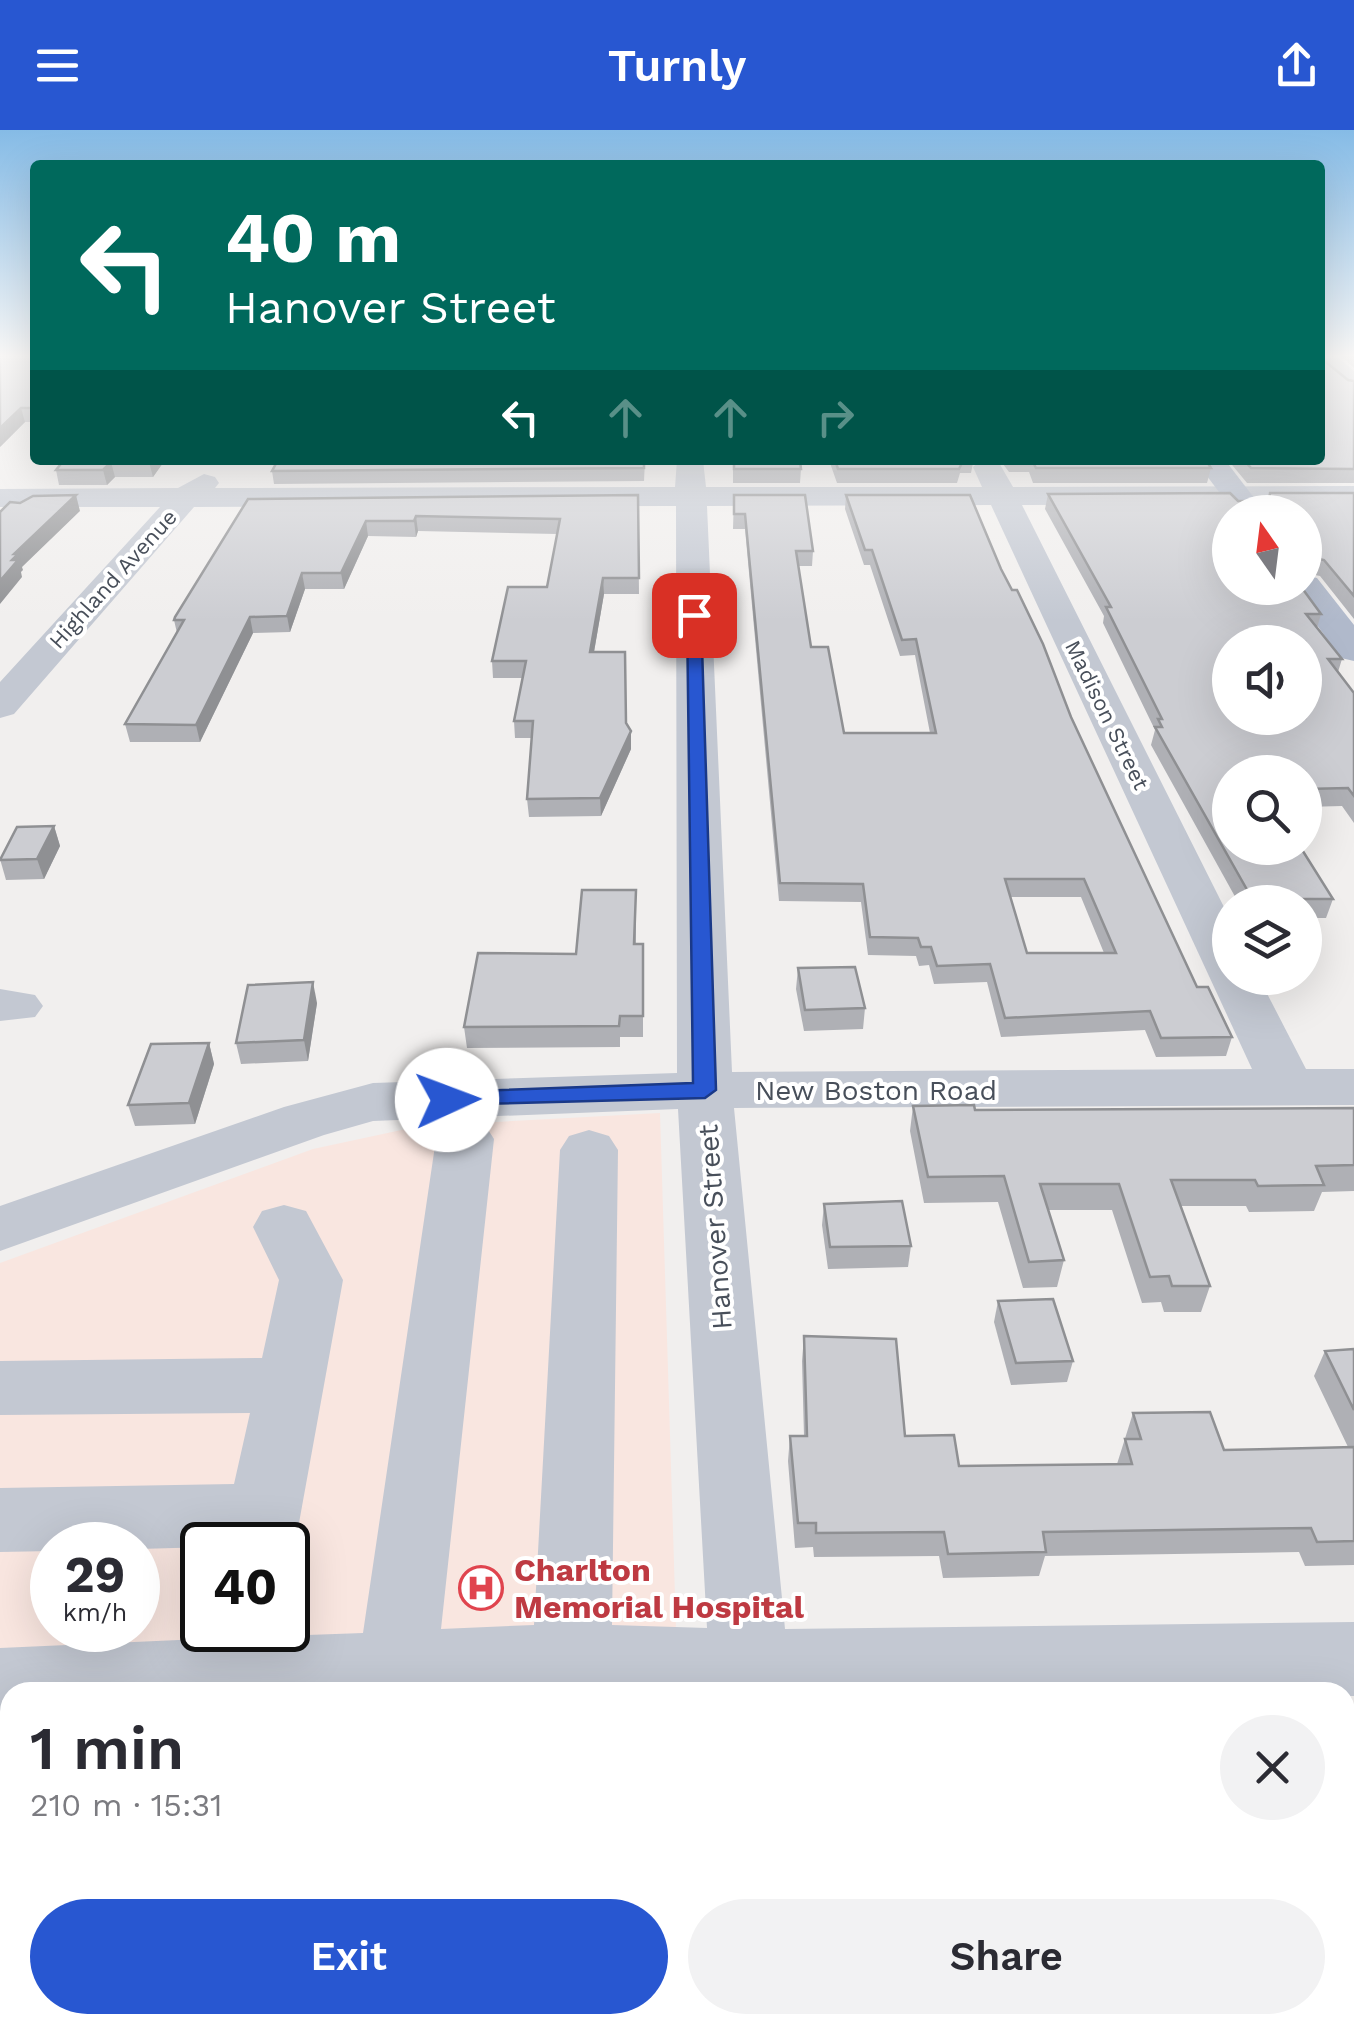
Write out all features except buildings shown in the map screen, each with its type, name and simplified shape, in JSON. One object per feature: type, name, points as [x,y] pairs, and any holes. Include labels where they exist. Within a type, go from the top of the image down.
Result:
[{"type":"main road","points":[[1214,465],[1236,495]]},
{"type":"main road","points":[[1320,605],[1354,650]]},
{"type":"street","name":"Highland Avenue","points":[[6,691],[186,497],[222,469]]},
{"type":"street","points":[[0,498],[186,497],[691,478],[993,478],[1212,501]]},
{"type":"street","name":"Hanover Street","points":[[691,478],[705,1090],[750,1680]]},
{"type":"street","name":"Madison Street","points":[[993,478],[1212,931]]},
{"type":"street","points":[[1322,498],[1354,495]]},
{"type":"street","points":[[1242,995],[1288,1087]]},
{"type":"street","name":"New Boston Road","points":[[0,1229],[304,1121],[373,1102],[705,1090],[1354,1086]]},
{"type":"street","points":[[378,1677],[465,1139]]},
{"type":"street","points":[[572,1661],[588,1150]]},
{"type":"street","points":[[263,1522],[311,1280],[284,1227]]},
{"type":"street","points":[[0,1388],[289,1384]]},
{"type":"street","points":[[0,1520],[180,1527]]},
{"type":"street","points":[[58,1682],[247,1669],[378,1677],[572,1661],[750,1680],[1354,1660]]},
{"type":"shaded area","name":"Charlton Memorial Hospital","points":[[660,1113],[678,1682],[0,1682],[0,1263],[313,1149],[420,1126]]},
{"type":"place","name":"Charlton Memorial Hospital","points":[[481,1588]]},
{"type":"route","points":[[447,1100],[705,1090],[694,615]]}]
